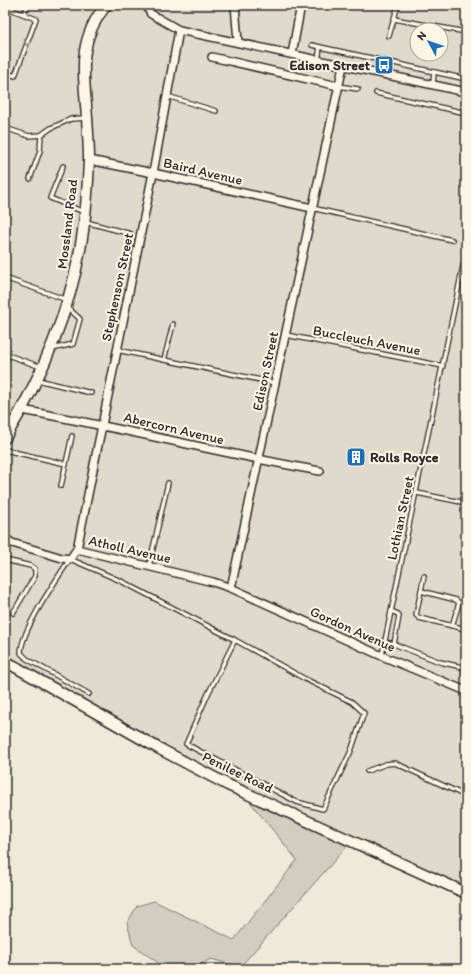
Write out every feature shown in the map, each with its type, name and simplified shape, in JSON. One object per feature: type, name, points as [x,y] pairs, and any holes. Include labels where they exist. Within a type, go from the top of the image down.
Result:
[{"type":"street","name":"Mossland Road","points":[[5,438],[22,410],[50,350],[59,328],[76,272],[84,217],[88,160],[87,118],[83,75],[84,52],[90,31],[106,5]]},
{"type":"street","points":[[146,5],[151,14],[179,30],[466,92]]},
{"type":"street","points":[[236,5],[238,42]]},
{"type":"street","points":[[292,54],[301,5]]},
{"type":"street","name":"Stephenson Street","points":[[77,549],[153,173],[179,30]]},
{"type":"street","points":[[212,57],[338,86]]},
{"type":"street","name":"Edison Street","points":[[232,588],[343,66]]},
{"type":"street","name":"Baird Avenue","points":[[88,160],[312,208]]},
{"type":"street","name":"Abercorn Avenue","points":[[22,410],[102,425],[259,460],[320,471]]},
{"type":"street","name":"Atholl Avenue","points":[[5,538],[12,543],[62,558],[70,559],[77,549],[232,588]]},
{"type":"street","name":"Gordon Avenue","points":[[232,588],[382,656],[466,691]]},
{"type":"street","name":"Penilee Road","points":[[5,661],[158,748],[228,785],[466,893]]},
{"type":"lane","points":[[24,14],[28,5]]},
{"type":"lane","points":[[389,36],[398,5]]},
{"type":"lane","points":[[5,7],[36,19],[15,76],[5,72]]},
{"type":"lane","points":[[394,19],[466,32]]},
{"type":"lane","points":[[312,45],[466,79]]},
{"type":"lane","points":[[318,60],[320,46]]},
{"type":"lane","points":[[381,74],[386,61]]},
{"type":"lane","points":[[433,86],[434,72]]},
{"type":"lane","points":[[338,86],[358,89]]},
{"type":"lane","points":[[376,93],[466,113]]},
{"type":"lane","points":[[167,96],[216,112]]},
{"type":"lane","points":[[5,128],[29,136],[41,135],[51,128],[71,120],[87,118]]},
{"type":"lane","points":[[30,179],[40,151],[41,135]]},
{"type":"lane","points":[[63,166],[50,198],[84,217],[131,234]]},
{"type":"lane","points":[[312,208],[452,240]]},
{"type":"lane","name":"Lothian Street","points":[[382,656],[463,266]]},
{"type":"lane","points":[[5,278],[67,303],[80,319],[73,344],[50,350]]},
{"type":"lane","points":[[164,360],[173,324]]},
{"type":"lane","name":"Buccleuch Avenue","points":[[286,335],[443,366]]},
{"type":"lane","points":[[117,350],[275,384]]},
{"type":"lane","points":[[5,362],[6,355],[42,368]]},
{"type":"lane","points":[[36,379],[91,393]]},
{"type":"lane","points":[[61,486],[72,436]]},
{"type":"lane","points":[[5,450],[66,464]]},
{"type":"lane","points":[[149,566],[168,483]]},
{"type":"lane","points":[[417,493],[466,503]]},
{"type":"lane","points":[[89,694],[21,653],[21,645],[38,611],[70,559],[121,581],[235,640],[352,702],[364,713],[351,751],[323,810],[296,802],[186,744],[207,696],[235,640]]},
{"type":"lane","points":[[5,560],[31,566],[35,569],[35,576],[13,614]]},
{"type":"lane","points":[[424,576],[416,615],[419,618],[466,629]]},
{"type":"lane","points":[[421,591],[456,600],[459,603],[452,626]]},
{"type":"lane","points":[[391,611],[400,616],[394,644]]},
{"type":"lane","points":[[385,642],[440,662],[466,668]]},
{"type":"lane","points":[[366,771],[386,764],[395,763],[466,796]]},
{"type":"shaded area","points":[[5,5],[466,5],[466,887],[224,779],[5,667]]},
{"type":"shaded area","points":[[246,797],[350,843],[240,967],[211,959],[192,969],[167,969],[133,945],[127,923],[137,906],[154,901],[234,940],[297,860]]},
{"type":"place","name":"Edison Street","points":[[384,65]]},
{"type":"place","name":"Rolls Royce","points":[[356,457]]}]
